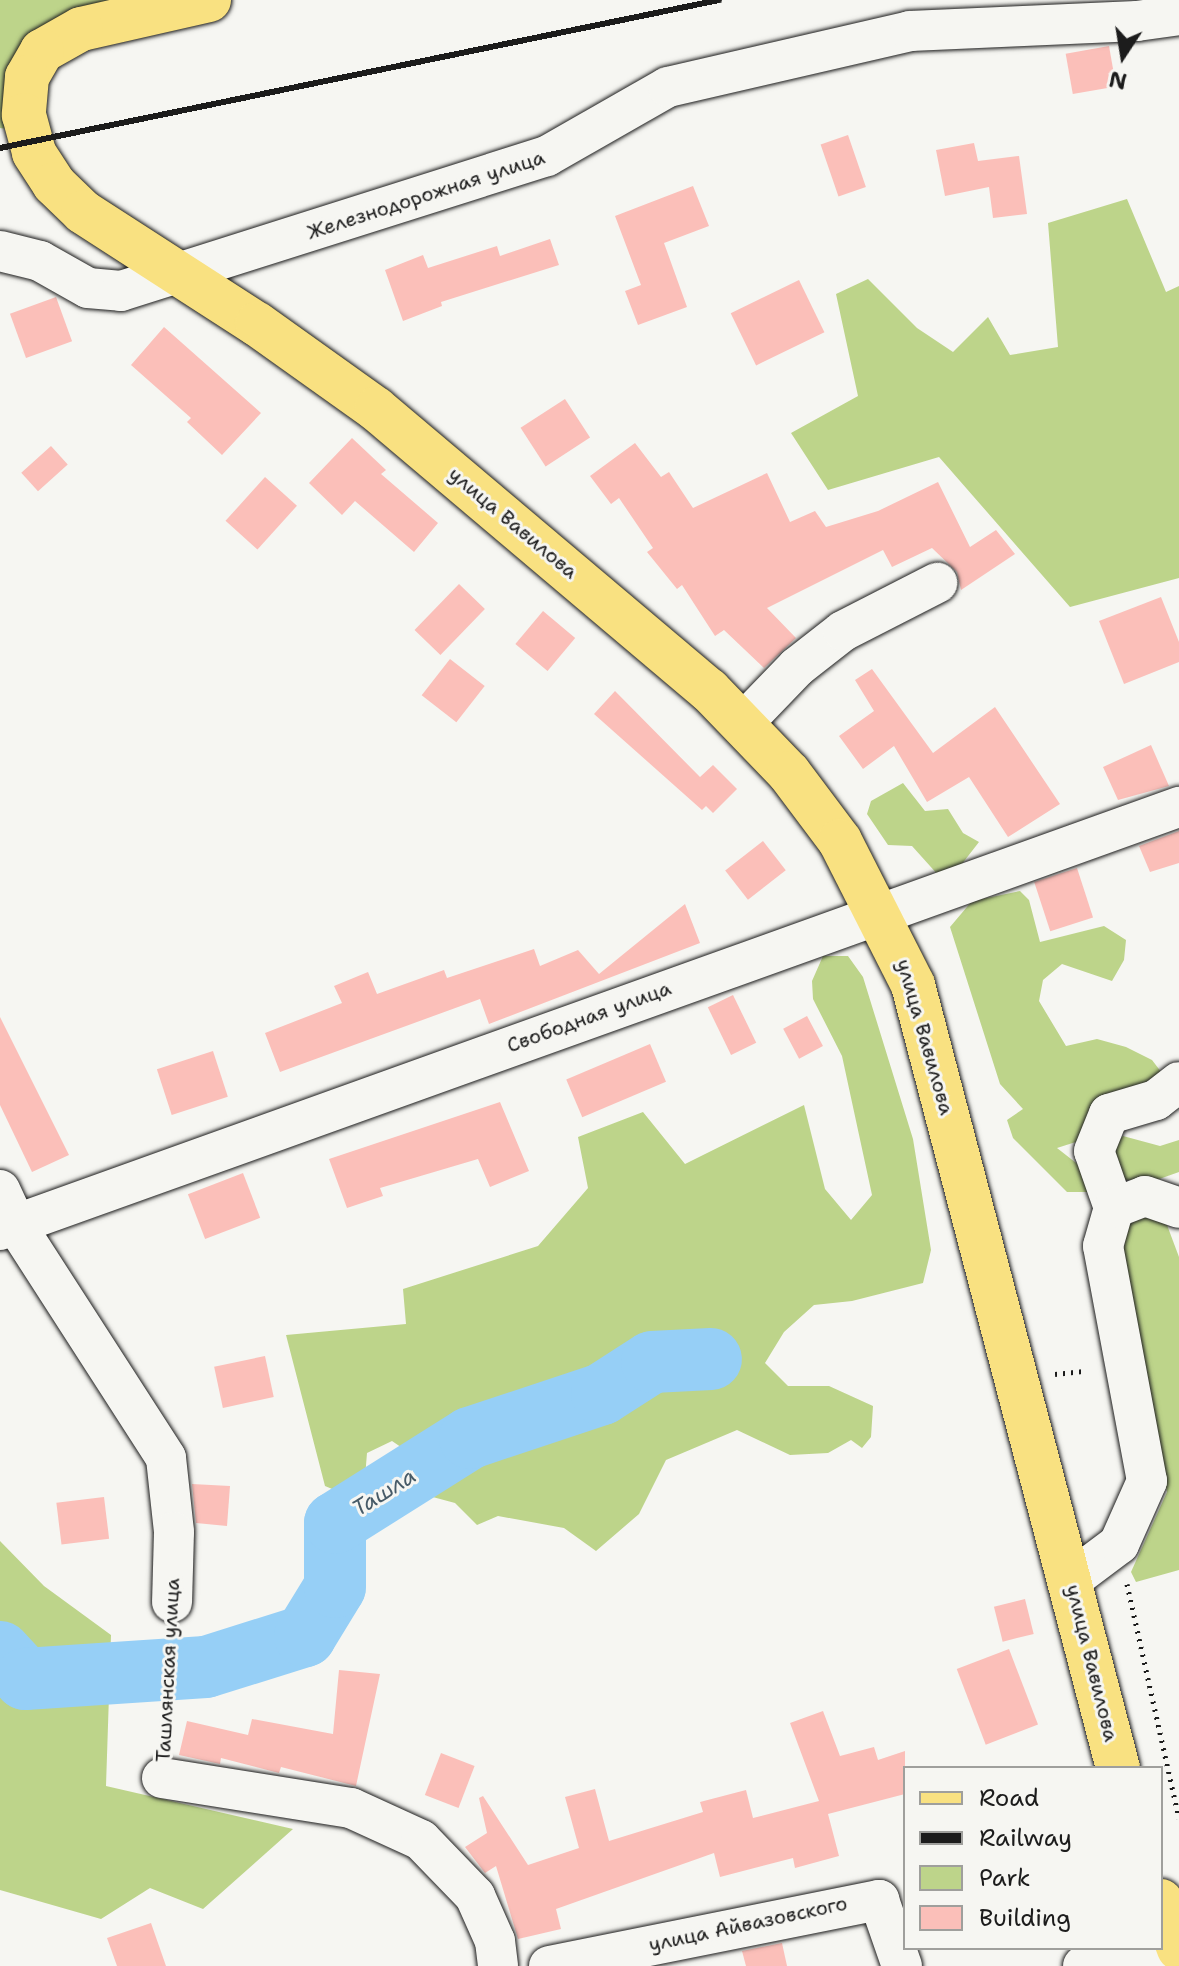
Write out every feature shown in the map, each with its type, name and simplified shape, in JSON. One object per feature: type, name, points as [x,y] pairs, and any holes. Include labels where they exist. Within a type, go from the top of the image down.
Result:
[{"type":"main road","name":"улица Вавилова","points":[[209,0],[81,29],[42,51],[27,77],[27,128],[34,153],[54,184],[83,212],[257,324],[376,409],[698,680],[789,773],[840,841],[880,911],[913,985],[1118,1766]]},
{"type":"main road","points":[[1163,1912],[1169,1947]]},
{"type":"street","name":"Железнодорожная улица","points":[[0,251],[40,261],[88,288],[121,291],[547,156],[668,87],[910,31],[1137,21],[1179,15]]},
{"type":"street","points":[[742,724],[797,667],[843,631],[937,583]]},
{"type":"street","name":"Свободная улица","points":[[5,1215],[1179,807]]},
{"type":"street","points":[[1071,1580],[1119,1544],[1147,1481],[1103,1246],[1114,1208],[1094,1151],[1109,1114],[1156,1100],[1179,1082]]},
{"type":"street","points":[[1114,1208],[1145,1196],[1179,1208]]},
{"type":"street","name":"Ташлянская улица","points":[[5,1215],[166,1458],[174,1532],[172,1602]]},
{"type":"street","name":"Ташлянская улица","points":[[162,1778],[351,1808],[421,1840],[475,1896],[495,1941],[498,1966]]},
{"type":"street","name":"улица Айвазовского","points":[[549,1966],[879,1900],[902,1966]]},
{"type":"street","points":[[1083,1966],[1155,1950]]},
{"type":"path","name":"Ташлянская улица","points":[[162,1778],[172,1602]]},
{"type":"green space","points":[[0,0],[162,0],[75,20],[8,129],[0,128]]},
{"type":"green space","points":[[1127,199],[1166,292],[1179,286],[1179,578],[1070,607],[939,457],[828,490],[791,433],[858,396],[836,294],[868,279],[917,328],[953,352],[988,317],[1010,355],[1058,347],[1048,223]]},
{"type":"green space","points":[[903,783],[925,811],[948,809],[963,833],[979,842],[958,869],[939,876],[912,846],[888,845],[867,814],[871,801]]},
{"type":"green space","points":[[1020,891],[1029,900],[1040,942],[1104,926],[1126,940],[1124,960],[1112,981],[1062,964],[1043,980],[1039,1001],[1066,1046],[1097,1039],[1126,1047],[1152,1060],[1165,1077],[1082,1140],[1057,1148],[1080,1166],[1108,1153],[1123,1136],[1160,1146],[1179,1140],[1179,1172],[1148,1183],[1096,1175],[1092,1192],[1067,1192],[1013,1138],[1007,1120],[1023,1109],[1000,1084],[950,927],[972,901]]},
{"type":"green space","points":[[823,956],[848,956],[863,977],[913,1139],[931,1250],[923,1283],[852,1301],[814,1305],[784,1332],[765,1363],[788,1386],[829,1386],[873,1406],[871,1437],[862,1448],[851,1440],[828,1453],[790,1455],[737,1430],[666,1460],[639,1514],[596,1551],[564,1528],[498,1516],[477,1525],[455,1503],[429,1496],[420,1460],[392,1441],[367,1453],[363,1502],[325,1486],[286,1335],[406,1324],[403,1289],[538,1246],[588,1188],[578,1137],[643,1112],[685,1164],[804,1105],[825,1189],[851,1220],[872,1195],[842,1056],[813,999],[812,981]]},
{"type":"green space","points":[[1148,1215],[1167,1225],[1179,1257],[1179,1570],[1136,1582],[1131,1572],[1167,1492],[1120,1277],[1128,1220]]},
{"type":"green space","points":[[0,1541],[44,1586],[111,1635],[106,1786],[293,1829],[203,1909],[150,1888],[101,1919],[0,1890]]},
{"type":"building","points":[[1109,46],[1116,86],[1073,94],[1066,54]]},
{"type":"building","points":[[848,135],[866,187],[838,196],[821,144]]},
{"type":"building","points":[[974,143],[978,161],[1019,156],[1027,214],[993,218],[989,187],[945,196],[936,150]]},
{"type":"building","points":[[693,186],[709,226],[664,243],[687,307],[638,325],[625,291],[641,285],[615,216]]},
{"type":"building","points":[[550,239],[559,265],[441,302],[442,306],[403,321],[385,270],[423,255],[428,268],[497,246],[500,256]]},
{"type":"building","points":[[799,280],[824,332],[756,365],[731,313]]},
{"type":"building","points":[[56,297],[72,341],[26,358],[10,314]]},
{"type":"building","points":[[164,327],[261,413],[222,455],[187,422],[191,418],[131,365]]},
{"type":"building","points":[[565,399],[590,438],[546,466],[521,428]]},
{"type":"building","points":[[352,438],[386,470],[381,474],[438,523],[414,552],[355,501],[342,515],[309,483]]},
{"type":"building","points":[[635,443],[661,477],[669,472],[693,508],[767,473],[790,522],[815,511],[826,527],[878,511],[938,482],[970,547],[996,530],[1015,554],[961,590],[957,572],[932,548],[892,567],[883,550],[767,608],[796,638],[764,668],[724,630],[715,636],[682,585],[677,589],[647,552],[653,548],[619,498],[611,504],[590,476]]},
{"type":"building","points":[[51,446],[68,465],[38,491],[21,473]]},
{"type":"building","points":[[265,477],[297,506],[257,550],[226,521]]},
{"type":"building","points":[[459,584],[485,609],[440,655],[415,630]]},
{"type":"building","points":[[1161,597],[1179,642],[1179,662],[1124,684],[1099,621]]},
{"type":"building","points":[[543,611],[575,638],[548,671],[515,644]]},
{"type":"building","points":[[450,659],[485,686],[456,722],[422,695]]},
{"type":"building","points":[[872,669],[933,753],[995,707],[1060,804],[1008,837],[969,777],[927,802],[894,746],[863,769],[839,736],[874,711],[855,680]]},
{"type":"building","points":[[615,691],[700,777],[713,765],[737,789],[713,813],[706,806],[702,810],[594,714]]},
{"type":"building","points":[[1151,745],[1169,786],[1118,800],[1103,767]]},
{"type":"building","points":[[1179,831],[1179,863],[1150,872],[1139,846]]},
{"type":"building","points":[[763,841],[786,870],[748,900],[725,871]]},
{"type":"building","points":[[1077,868],[1093,917],[1050,931],[1034,882]]},
{"type":"building","points":[[685,904],[700,943],[489,1024],[480,999],[280,1072],[265,1033],[342,1003],[334,986],[368,972],[377,994],[444,970],[447,978],[534,949],[540,966],[578,950],[599,974]]},
{"type":"building","points":[[733,995],[756,1043],[731,1055],[708,1007]]},
{"type":"building","points":[[807,1016],[823,1046],[799,1059],[783,1029]]},
{"type":"building","points":[[0,1017],[69,1155],[32,1172],[0,1105]]},
{"type":"building","points":[[650,1044],[666,1082],[582,1117],[566,1080]]},
{"type":"building","points":[[213,1051],[228,1097],[172,1115],[157,1069]]},
{"type":"building","points":[[500,1102],[529,1171],[490,1187],[478,1159],[380,1188],[383,1196],[347,1208],[329,1159]]},
{"type":"building","points":[[243,1173],[260,1218],[205,1239],[188,1194]]},
{"type":"building","points":[[265,1356],[274,1397],[223,1408],[214,1367]]},
{"type":"building","points":[[192,1484],[230,1486],[227,1526],[196,1523]]},
{"type":"building","points":[[104,1497],[109,1539],[61,1545],[56,1503]]},
{"type":"building","points":[[1025,1599],[1034,1634],[1003,1642],[994,1607]]},
{"type":"building","points":[[1009,1649],[1038,1725],[986,1745],[957,1669]]},
{"type":"building","points":[[339,1670],[380,1674],[356,1786],[281,1767],[279,1773],[221,1758],[220,1764],[179,1755],[187,1721],[248,1735],[252,1719],[333,1734]]},
{"type":"building","points":[[823,1711],[840,1756],[874,1747],[878,1760],[905,1751],[903,1795],[828,1814],[839,1856],[795,1868],[793,1858],[720,1877],[714,1853],[556,1909],[561,1929],[518,1939],[496,1866],[485,1873],[465,1847],[487,1833],[479,1798],[483,1796],[528,1865],[579,1848],[565,1797],[595,1789],[609,1841],[703,1812],[700,1802],[746,1790],[753,1818],[819,1801],[790,1723]]},
{"type":"building","points":[[441,1753],[475,1766],[458,1808],[425,1795]]},
{"type":"building","points":[[151,1923],[166,1966],[117,1966],[107,1938]]},
{"type":"building","points":[[782,1943],[787,1966],[746,1966],[742,1951]]},
{"type":"waterway","name":"Ташла","points":[[0,1652],[25,1679],[206,1667],[305,1636],[335,1587],[335,1523],[470,1438],[602,1394],[652,1362],[711,1359]]},
{"type":"railway","points":[[0,148],[719,0]]}]
